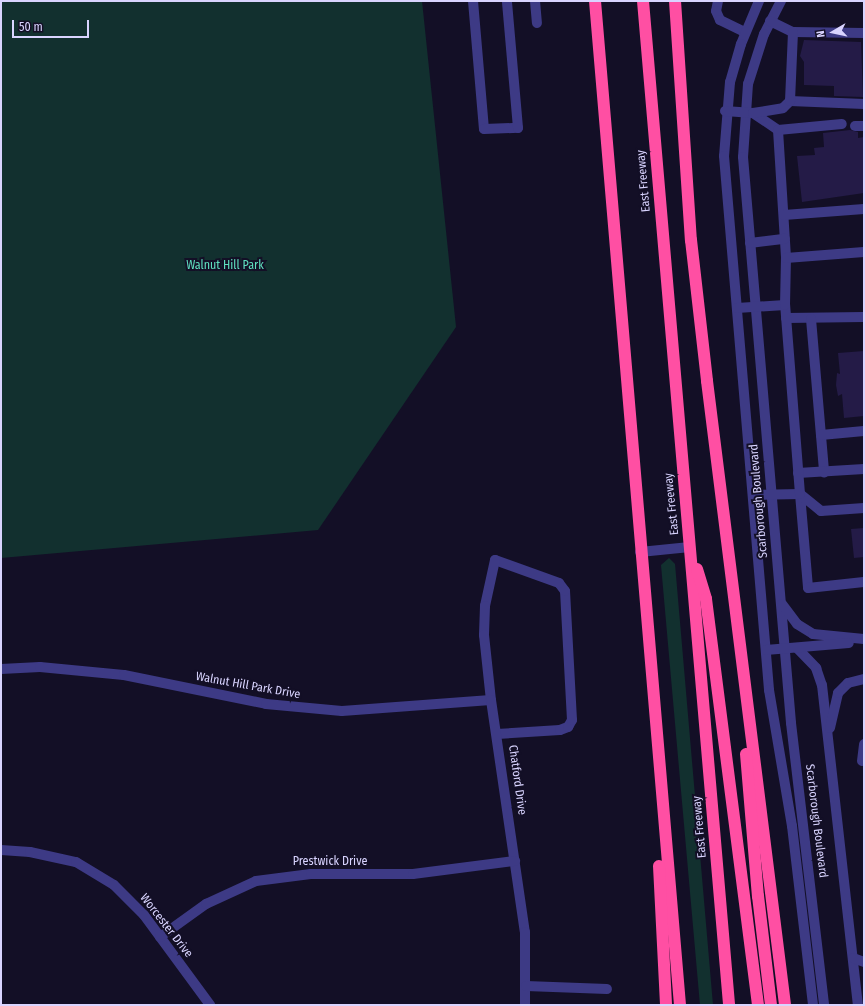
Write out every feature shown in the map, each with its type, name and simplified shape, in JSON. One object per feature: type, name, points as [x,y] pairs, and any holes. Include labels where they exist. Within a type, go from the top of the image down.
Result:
[{"type":"highway","points":[[595,1],[651,693],[680,1005]]},
{"type":"highway","name":"East Freeway","points":[[643,1],[729,1005]]},
{"type":"highway","points":[[675,1],[691,240],[785,1005]]},
{"type":"highway","points":[[690,547],[706,598],[758,1005]]},
{"type":"highway","points":[[736,614],[758,896],[772,1005]]},
{"type":"highway","points":[[651,693],[666,1005]]},
{"type":"street","points":[[474,1],[484,129],[518,128],[507,1]]},
{"type":"street","points":[[535,1],[537,23]]},
{"type":"street","points":[[718,1],[716,11],[720,20],[745,32]]},
{"type":"street","name":"Scarborough Boulevard","points":[[759,1],[745,32],[725,111],[724,156],[766,650],[813,1005]]},
{"type":"street","name":"Scarborough Boulevard","points":[[781,1],[770,21],[755,59],[743,157],[784,649],[824,1005]]},
{"type":"street","points":[[770,21],[793,32],[864,33]]},
{"type":"street","points":[[725,111],[749,113],[783,108],[790,101],[793,32]]},
{"type":"street","points":[[790,101],[864,104]]},
{"type":"street","points":[[749,113],[778,130],[842,124]]},
{"type":"street","points":[[778,130],[786,258],[785,305],[808,588],[864,582]]},
{"type":"street","points":[[784,215],[864,209]]},
{"type":"street","points":[[750,243],[785,239]]},
{"type":"street","points":[[786,258],[864,252]]},
{"type":"street","points":[[736,308],[785,305]]},
{"type":"street","points":[[786,318],[812,319],[864,317]]},
{"type":"street","points":[[812,319],[824,472]]},
{"type":"street","points":[[821,435],[864,431]]},
{"type":"street","points":[[798,473],[864,469]]},
{"type":"street","points":[[752,495],[800,494],[821,511],[864,508]]},
{"type":"street","points":[[640,552],[690,547]]},
{"type":"street","name":"Chatford Drive","points":[[497,734],[560,730],[568,727],[572,720],[565,591],[559,583],[495,560],[485,606],[491,700],[526,932],[525,1005]]},
{"type":"street","points":[[780,599],[792,619],[810,632],[864,640]]},
{"type":"street","points":[[766,650],[864,640]]},
{"type":"street","points":[[796,648],[820,676],[858,1005]]},
{"type":"street","name":"Walnut Hill Park Drive","points":[[1,669],[40,668],[124,675],[266,704],[342,711],[437,707],[491,700]]},
{"type":"street","points":[[828,735],[838,693],[848,683],[864,679]]},
{"type":"street","points":[[862,761],[864,744]]},
{"type":"street","name":"Worcester Drive","points":[[1,850],[51,856],[94,871],[131,901],[160,937],[210,1005]]},
{"type":"street","name":"Prestwick Drive","points":[[160,937],[206,904],[256,881],[310,874],[413,874],[515,861]]},
{"type":"street","points":[[853,958],[864,962]]},
{"type":"street","points":[[526,986],[607,989]]},
{"type":"green space","name":"Walnut Hill Park","points":[[1,1],[422,1],[456,327],[318,530],[1,558]]},
{"type":"green space","points":[[669,558],[675,564],[713,1005],[700,1005],[661,565]]},
{"type":"building","points":[[804,40],[861,42],[863,97],[834,96],[834,86],[804,85],[804,62],[800,56]]},
{"type":"building","points":[[850,130],[858,132],[858,138],[864,137],[864,193],[802,202],[797,156],[815,155],[814,148],[824,147],[823,133]]},
{"type":"building","points":[[864,351],[864,416],[844,418],[842,394],[838,396],[836,385],[837,373],[840,374],[838,353]]},
{"type":"building","points":[[864,528],[864,557],[854,558],[851,529]]}]
